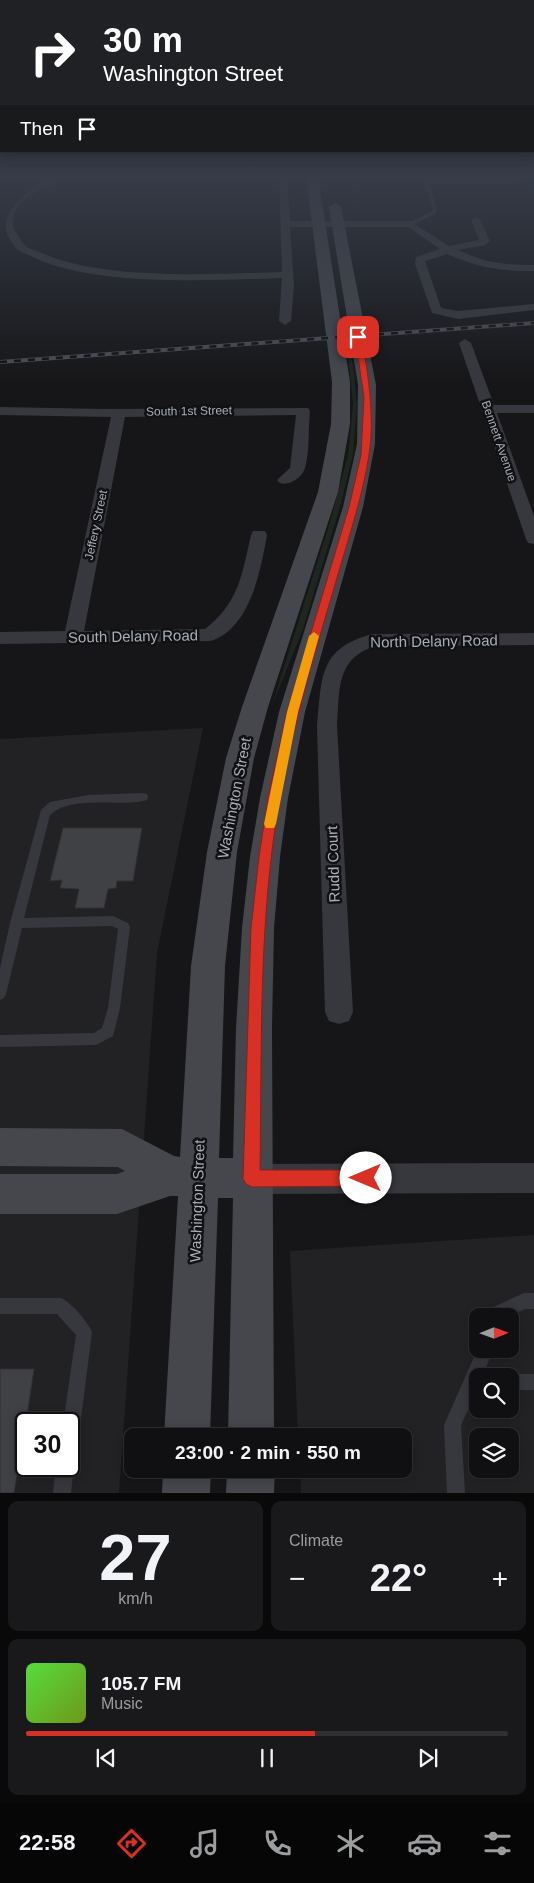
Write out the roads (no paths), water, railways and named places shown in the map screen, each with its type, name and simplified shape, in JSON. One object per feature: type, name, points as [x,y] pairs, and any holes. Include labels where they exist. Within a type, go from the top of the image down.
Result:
[{"type":"main road","name":"Washington Street","points":[[187,1428],[184,1176],[208,966],[228,819],[240,758],[254,707],[328,492],[338,444],[342,413],[339,246]]},
{"type":"main road","name":"Washington Street","points":[[251,1428],[252,1179],[258,928],[265,857],[274,798],[292,712],[353,507],[366,444],[366,385],[343,246]]},
{"type":"main road","points":[[0,1147],[122,1148],[184,1176]]},
{"type":"main road","points":[[0,1194],[117,1194],[184,1176],[252,1179]]},
{"type":"main road","points":[[186,1493],[187,1478]]},
{"type":"main road","points":[[250,1478],[250,1493]]},
{"type":"street","points":[[20,246],[48,260],[80,269],[118,274],[286,275]]},
{"type":"street","points":[[285,321],[288,286],[286,246]]},
{"type":"street","points":[[442,246],[483,264],[501,268],[534,268]]},
{"type":"street","points":[[474,246],[448,250],[420,259],[436,311],[458,315],[534,307]]},
{"type":"street","name":"Bennett Avenue","points":[[465,343],[534,539]]},
{"type":"street","points":[[488,409],[534,409]]},
{"type":"street","name":"South 1st Street","points":[[0,411],[303,411],[297,469],[285,480]]},
{"type":"street","name":"Jeffery Street","points":[[73,638],[119,412]]},
{"type":"street","name":"South Delany Road","points":[[0,638],[210,635],[226,624],[240,607],[250,581],[259,535]]},
{"type":"street","name":"North Delany Road","points":[[328,716],[332,681],[338,660],[345,651],[359,643],[373,640],[534,639]]},
{"type":"street","name":"Rudd Court","points":[[328,716],[340,1012]]},
{"type":"street","points":[[252,1179],[534,1178]]},
{"type":"lane","points":[[0,994],[16,923],[45,814],[54,805],[88,799],[143,797]]},
{"type":"lane","points":[[0,1041],[96,1039],[108,1032],[114,1008],[124,927],[113,921],[16,923]]},
{"type":"lane","points":[[510,1308],[524,1301],[534,1301]]},
{"type":"lane","points":[[0,1306],[61,1306],[84,1332],[73,1412]]},
{"type":"lane","points":[[519,1382],[534,1382]]},
{"type":"lane","points":[[456,1493],[452,1425],[469,1393]]},
{"type":"lane","points":[[62,1493],[64,1477]]},
{"type":"railway","points":[[0,362],[534,323]]}]
